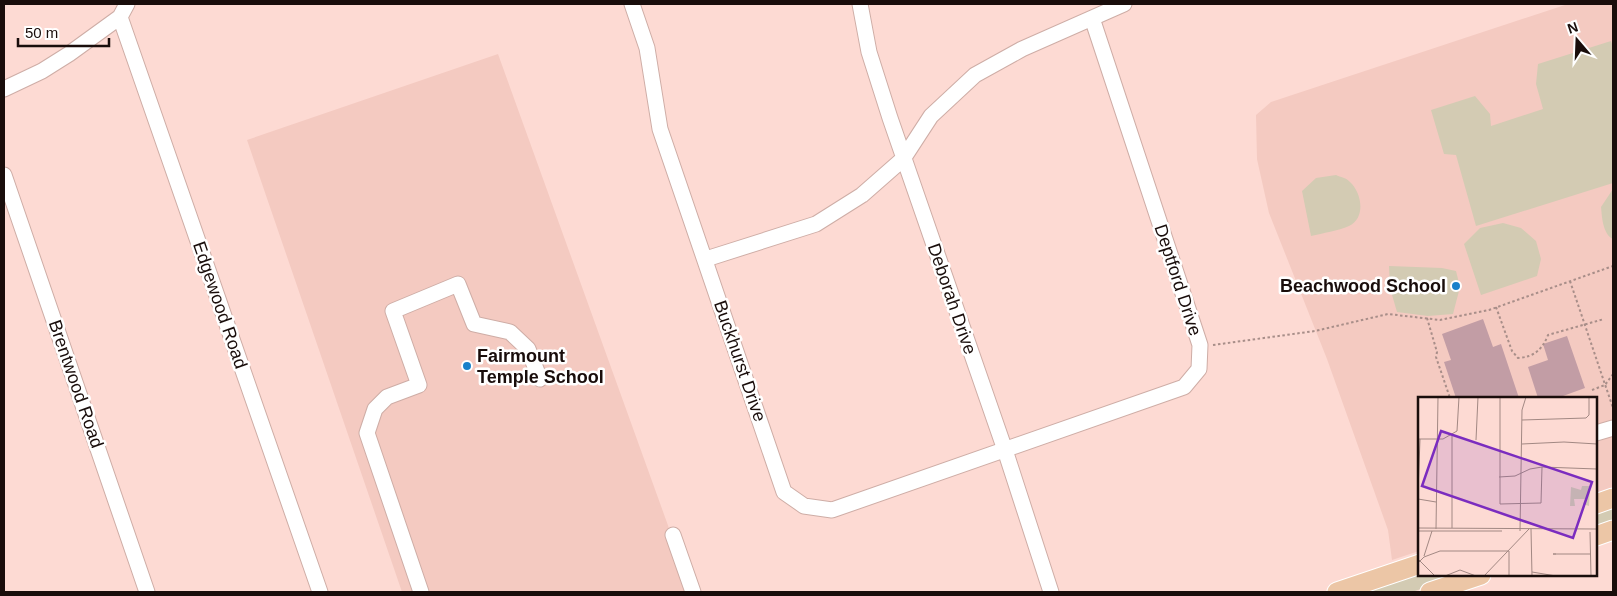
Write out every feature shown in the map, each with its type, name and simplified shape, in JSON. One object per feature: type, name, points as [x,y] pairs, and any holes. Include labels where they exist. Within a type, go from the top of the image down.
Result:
[{"type":"main road","points":[[1597,504],[1613,498]]},
{"type":"main road","points":[[1597,536],[1613,530]]},
{"type":"main road","points":[[1337,592],[1418,565]]},
{"type":"main road","points":[[1430,592],[1479,576]]},
{"type":"street","name":"Buckhurst Drive","points":[[632,4],[647,48],[660,129],[706,259],[784,492],[804,506],[832,510],[1005,450]]},
{"type":"street","name":"Deborah Drive","points":[[860,4],[869,52],[903,158],[1005,450],[1051,592]]},
{"type":"street","points":[[706,259],[816,224],[862,195],[903,158],[931,116],[974,75],[1022,49],[1124,4]]},
{"type":"street","points":[[4,89],[42,71],[123,10]]},
{"type":"street","name":"Edgewood Road","points":[[123,10],[320,592]]},
{"type":"street","name":"Deptford Drive","points":[[1005,450],[1184,387],[1198,369],[1200,345],[1092,18]]},
{"type":"street","name":"Brentwood Road","points":[[4,175],[147,592]]},
{"type":"street","points":[[422,592],[367,433],[375,409],[387,397],[419,386],[393,311],[458,284],[474,324],[510,332],[528,350],[540,379]]},
{"type":"street","points":[[1597,433],[1613,428]]},
{"type":"street","points":[[673,535],[693,592]]},
{"type":"path","points":[[1213,345],[1315,331],[1388,314],[1440,320],[1496,307],[1613,266]]},
{"type":"path","points":[[1570,281],[1613,408]]},
{"type":"path","points":[[1496,307],[1512,350],[1518,358],[1538,353],[1545,344],[1548,335],[1604,319]]},
{"type":"path","points":[[1427,318],[1437,352],[1436,357],[1450,397]]},
{"type":"path","points":[[1592,390],[1605,385],[1613,374]]},
{"type":"shaded area","name":"Beachwood School","points":[[1568,4],[1613,4],[1613,489],[1597,494],[1597,397],[1418,397],[1418,551],[1392,560],[1388,530],[1327,359],[1269,213],[1257,159],[1256,115],[1271,102]]},
{"type":"shaded area","points":[[1611,41],[1613,47],[1613,183],[1476,226],[1456,155],[1444,154],[1431,110],[1475,96],[1490,114],[1491,126],[1543,109],[1536,84],[1538,64]]},
{"type":"shaded area","name":"Fairmount Temple School","points":[[498,54],[692,592],[402,592],[247,140]]},
{"type":"shaded area","points":[[1336,175],[1349,181],[1357,192],[1360,205],[1358,217],[1345,228],[1311,236],[1302,191],[1316,178]]},
{"type":"shaded area","points":[[1613,189],[1613,239],[1605,230],[1601,207]]},
{"type":"shaded area","points":[[1503,223],[1521,228],[1536,241],[1541,259],[1537,276],[1481,295],[1464,244],[1480,228]]},
{"type":"shaded area","points":[[1389,266],[1442,268],[1456,271],[1460,287],[1453,314],[1428,316],[1397,312],[1390,288]]},
{"type":"shaded area","points":[[1613,504],[1613,524],[1597,530],[1597,510]]},
{"type":"shaded area","points":[[1418,570],[1418,576],[1460,576],[1412,592],[1353,592]]},
{"type":"building","points":[[1483,319],[1493,347],[1501,344],[1519,397],[1456,397],[1444,362],[1451,360],[1442,334]]},
{"type":"building","points":[[1567,336],[1585,388],[1564,397],[1538,397],[1528,367],[1548,360],[1543,344]]},
{"type":"place","name":"Beachwood School","points":[[1456,286]]},
{"type":"place","name":"Fairmount Temple School","points":[[467,366]]}]
